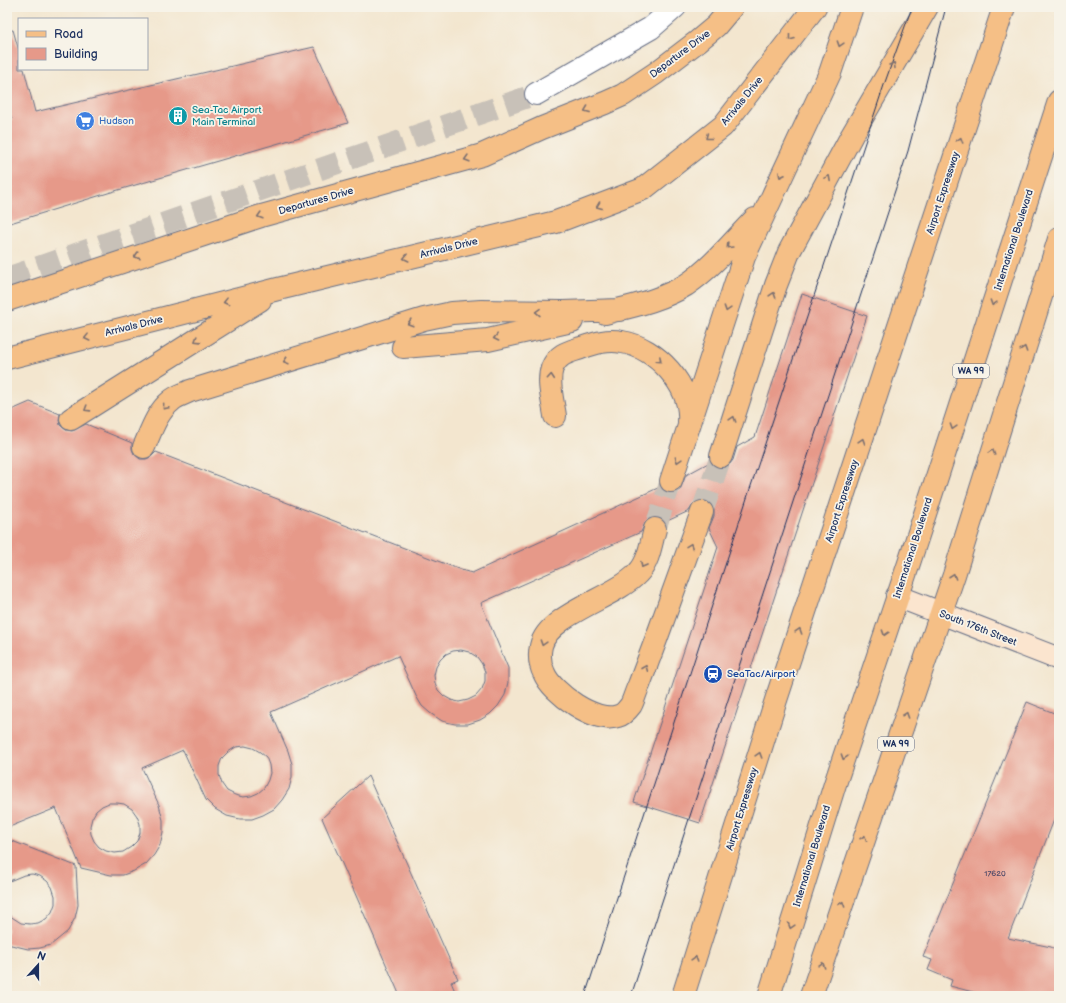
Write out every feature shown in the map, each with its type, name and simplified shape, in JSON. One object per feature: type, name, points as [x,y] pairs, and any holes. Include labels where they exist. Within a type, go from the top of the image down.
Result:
[{"type":"main road","name":"Departure Drive","points":[[622,95],[656,73],[698,41],[716,26],[732,7]]},
{"type":"main road","name":"Arrivals Drive","points":[[7,358],[278,289],[556,222],[643,189],[723,126],[815,7]]},
{"type":"main road","points":[[671,481],[744,257],[830,72],[852,7]]},
{"type":"main road","points":[[721,456],[776,285],[789,252],[852,135],[927,7]]},
{"type":"main road","name":"Airport Expressway","points":[[683,996],[776,700],[1004,7]]},
{"type":"main road","name":"Departures Drive","points":[[7,300],[261,216],[482,155],[622,95]]},
{"type":"main road","name":"International Boulevard","points":[[769,996],[837,776],[1059,101]]},
{"type":"main road","points":[[403,347],[488,340],[619,310],[663,296],[685,285],[703,272],[766,208]]},
{"type":"main road","name":"WA 99","points":[[812,996],[958,560],[1059,240]]},
{"type":"main road","points":[[71,419],[278,289]]},
{"type":"main road","points":[[144,447],[162,410],[171,400],[190,391],[424,319],[452,313],[481,311],[563,312],[619,310]]},
{"type":"main road","points":[[555,416],[550,377],[552,369],[558,358],[566,352],[598,342],[622,342],[635,345],[646,350],[656,357],[674,377],[688,404],[690,413],[688,427]]},
{"type":"main road","points":[[655,529],[649,552],[639,573],[623,586],[557,623],[545,636],[541,649],[541,663],[543,672],[549,683],[565,698],[577,706],[603,717],[612,718],[619,716],[625,712],[631,704],[651,655],[702,512]]},
{"type":"street","points":[[536,94],[651,28],[675,7]]},
{"type":"street","name":"South 176th Street","points":[[897,596],[1059,659]]},
{"type":"building","name":"Sea-Tac Airport Main Terminal","points":[[13,30],[18,48],[18,70],[24,70],[35,112],[314,47],[348,123],[7,224],[7,122],[12,119],[7,107],[7,31]]},
{"type":"building","points":[[802,294],[867,316],[700,823],[634,802],[718,547],[709,528],[714,516],[714,509],[712,504],[707,500],[700,500],[694,503],[689,511],[665,522],[659,517],[651,517],[646,521],[641,532],[481,603],[508,668],[508,682],[505,695],[498,706],[490,714],[480,720],[468,724],[455,724],[442,721],[430,713],[422,706],[416,696],[398,656],[271,712],[288,751],[292,764],[292,777],[289,789],[282,800],[274,809],[263,815],[252,819],[240,819],[227,816],[215,809],[206,800],[183,750],[142,768],[159,805],[163,820],[163,832],[160,845],[154,855],[146,864],[134,871],[123,875],[111,875],[81,868],[56,808],[7,828],[7,412],[30,402],[60,414],[60,425],[66,430],[72,431],[86,424],[132,443],[134,454],[140,459],[151,457],[156,452],[472,573],[660,487],[667,493],[674,493],[680,490],[686,475],[710,462],[718,468],[724,468],[729,465],[733,460],[737,447],[755,437]],"holes":[[[461,650],[469,652],[477,657],[485,672],[485,681],[482,689],[476,696],[459,702],[451,700],[438,690],[434,675],[436,667],[446,654]],[[245,746],[253,748],[266,757],[269,765],[270,773],[264,788],[251,796],[243,797],[227,791],[222,784],[219,775],[219,766],[222,758],[236,747]],[[109,803],[124,804],[132,809],[137,816],[140,824],[140,833],[137,841],[123,852],[115,853],[106,851],[99,847],[94,841],[90,826],[96,811]]]},
{"type":"building","points":[[1027,702],[1059,715],[1059,807],[1008,938],[1051,947],[1059,951],[1059,996],[988,996],[950,986],[952,980],[928,970],[932,960],[923,957]]},
{"type":"building","points":[[368,776],[458,979],[451,982],[457,996],[400,996],[322,818]]},
{"type":"building","points":[[7,839],[76,866],[78,905],[75,918],[68,931],[51,945],[28,949],[7,944],[7,914],[21,923],[38,923],[46,919],[52,912],[55,904],[55,896],[52,887],[40,876],[32,874],[24,875],[7,882]]},
{"type":"tunnel","points":[[7,278],[536,94]]},
{"type":"tunnel","points":[[702,512],[721,456]]},
{"type":"tunnel","points":[[655,529],[671,481]]},
{"type":"tram line","points":[[585,996],[747,498],[884,85],[912,7]]},
{"type":"tram line","points":[[631,996],[908,151],[946,7]]},
{"type":"place","name":"Sea-Tac Airport Main Terminal","points":[[178,116]]},
{"type":"place","name":"Hudson","points":[[85,121]]},
{"type":"place","name":"SeaTac/Airport","points":[[713,674]]}]
